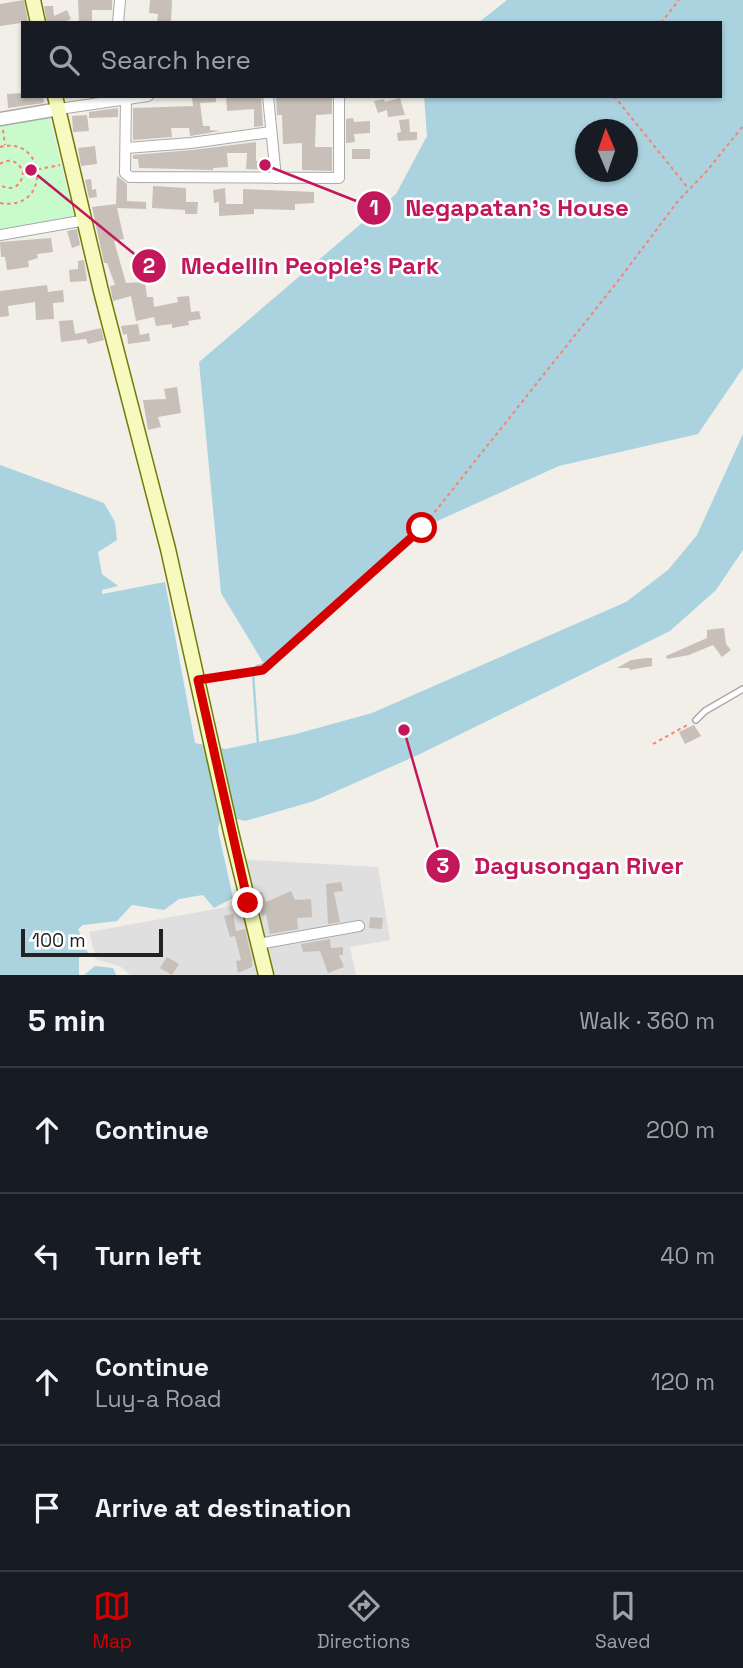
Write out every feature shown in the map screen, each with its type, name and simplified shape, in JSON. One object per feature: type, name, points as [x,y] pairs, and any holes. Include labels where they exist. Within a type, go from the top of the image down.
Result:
[{"type":"main road","points":[[33,0],[38,21]]},
{"type":"main road","points":[[57,103],[168,549],[266,975]]},
{"type":"street","points":[[118,21],[120,0]]},
{"type":"street","points":[[1,119],[57,103],[133,98]]},
{"type":"street","points":[[268,98],[276,178]]},
{"type":"street","points":[[126,99],[125,173],[130,177],[339,178],[339,98]]},
{"type":"street","points":[[126,148],[191,143],[271,132]]},
{"type":"street","points":[[0,235],[86,220]]},
{"type":"street","points":[[258,944],[359,926]]},
{"type":"lane","points":[[696,720],[705,711],[743,689]]},
{"type":"path","points":[[663,21],[679,0]]},
{"type":"path","points":[[616,98],[689,189]]},
{"type":"path","points":[[1,119],[5,145]]},
{"type":"path","points":[[198,680],[263,670],[422,528],[689,189],[743,126]]},
{"type":"path","points":[[0,147],[16,146],[26,151],[34,159],[38,169],[38,181],[33,192],[24,200],[13,204],[0,203]]},
{"type":"path","points":[[0,164],[10,160],[16,162],[23,172],[20,184],[14,188],[8,189],[0,185]]},
{"type":"path","points":[[23,172],[72,163]]},
{"type":"path","points":[[653,744],[696,720]]},
{"type":"shaded area","points":[[238,859],[378,867],[390,940],[350,947],[356,975],[130,975],[121,967],[96,959],[89,932],[248,903]]},
{"type":"green space","points":[[49,116],[74,217],[0,230],[0,124]]},
{"type":"water","points":[[507,0],[743,0],[743,368],[698,434],[559,466],[422,528],[264,664],[221,593],[199,362],[396,194],[427,136],[424,98],[722,98],[722,21],[481,21]]},
{"type":"water","points":[[743,434],[743,550],[716,590],[670,631],[418,755],[314,801],[245,821],[237,819],[219,823],[218,830],[233,898],[214,908],[203,895],[179,899],[164,910],[132,905],[117,921],[83,925],[78,929],[88,953],[79,955],[79,975],[0,975],[0,465],[104,503],[115,522],[117,540],[98,552],[102,574],[118,586],[102,590],[102,594],[165,582],[195,743],[226,749],[296,734],[372,713],[626,602],[668,570],[697,535]]},
{"type":"water","points":[[95,966],[113,968],[116,975],[84,975]]},
{"type":"building","points":[[24,0],[28,21],[0,26],[0,4]]},
{"type":"building","points":[[78,0],[112,0],[112,10],[92,10],[92,21],[79,21]]},
{"type":"building","points":[[150,0],[172,0],[171,21],[157,21],[158,14],[149,13]]},
{"type":"building","points":[[44,6],[53,6],[54,16],[67,10],[71,19],[66,21],[47,21]]},
{"type":"building","points":[[21,93],[21,98],[43,98],[44,103],[8,108],[7,94]]},
{"type":"building","points":[[192,98],[216,98],[216,102],[200,103],[203,126],[220,131],[190,136],[189,128],[171,128],[172,137],[133,140],[133,108],[193,106]]},
{"type":"building","points":[[226,98],[261,98],[263,126],[254,127],[254,109],[227,111]]},
{"type":"building","points":[[276,98],[332,98],[332,114],[316,115],[315,147],[332,147],[332,171],[302,170],[302,143],[283,144],[282,115],[277,115]]},
{"type":"building","points":[[400,98],[405,115],[388,117],[387,110],[378,113],[374,101],[384,99],[385,102]]},
{"type":"building","points":[[118,108],[118,117],[89,118],[89,112]]},
{"type":"building","points":[[87,115],[89,131],[73,132],[72,116]]},
{"type":"building","points":[[353,118],[354,122],[370,121],[370,133],[354,134],[355,142],[346,143],[346,119]]},
{"type":"building","points":[[409,119],[410,132],[417,132],[417,140],[398,141],[397,133],[401,132],[399,120]]},
{"type":"building","points":[[256,142],[256,161],[267,160],[268,170],[246,169],[247,153],[227,153],[228,167],[213,170],[139,168],[138,159],[133,159],[133,155]]},
{"type":"building","points":[[95,146],[97,164],[81,166],[78,148]]},
{"type":"building","points":[[352,149],[370,149],[370,159],[352,159]]},
{"type":"building","points":[[117,176],[127,184],[127,201],[146,202],[146,209],[117,208],[124,239],[114,241],[126,283],[145,282],[147,297],[153,297],[154,307],[178,302],[177,297],[189,296],[191,312],[199,311],[201,319],[188,321],[189,325],[172,328],[172,324],[156,326],[154,317],[136,321],[131,296],[113,301],[110,286],[115,285],[107,263],[104,263],[92,207],[116,204]]},
{"type":"building","points":[[91,179],[92,190],[96,189],[97,197],[89,198],[85,180]]},
{"type":"building","points":[[153,186],[186,188],[186,202],[198,202],[197,214],[185,214],[185,210],[152,208]]},
{"type":"building","points":[[225,188],[226,204],[243,204],[243,189],[314,192],[314,203],[295,204],[295,210],[254,209],[254,214],[219,216],[219,202],[214,203],[213,190]]},
{"type":"building","points":[[77,229],[80,245],[72,248],[67,231]]},
{"type":"building","points":[[51,238],[53,252],[37,254],[38,258],[28,261],[29,267],[7,270],[5,257],[1,257],[0,242]]},
{"type":"building","points":[[84,260],[87,281],[70,282],[69,270],[78,269],[78,261]]},
{"type":"building","points":[[47,285],[48,292],[63,290],[64,302],[53,303],[54,319],[36,320],[35,302],[8,306],[9,316],[0,317],[0,291]]},
{"type":"building","points":[[73,320],[75,334],[101,328],[104,340],[88,344],[86,339],[61,342],[59,321]]},
{"type":"building","points":[[138,324],[140,335],[149,333],[150,341],[128,344],[127,334],[123,335],[121,326]]},
{"type":"building","points":[[177,387],[181,413],[158,417],[161,427],[148,430],[143,400],[166,399],[164,389]]},
{"type":"building","points":[[724,628],[726,644],[731,650],[722,657],[713,645],[689,655],[667,659],[666,656],[707,638],[707,630]]},
{"type":"building","points":[[652,658],[652,666],[630,670],[617,668],[631,660]]},
{"type":"building","points":[[694,725],[701,736],[685,744],[679,732]]},
{"type":"building","points":[[341,882],[343,891],[334,892],[340,922],[328,924],[326,884]]},
{"type":"building","points":[[291,891],[295,900],[311,899],[312,917],[297,918],[298,929],[270,934],[266,914],[262,916],[256,893],[262,892],[266,902]]},
{"type":"building","points":[[233,914],[236,931],[245,929],[252,959],[252,967],[238,973],[236,961],[241,960],[235,936],[230,937],[224,916]]},
{"type":"building","points":[[370,917],[383,918],[382,929],[369,928]]},
{"type":"building","points":[[330,939],[331,948],[343,947],[343,955],[339,955],[344,967],[328,973],[320,951],[303,952],[301,944]]},
{"type":"building","points":[[167,957],[179,964],[172,975],[160,968]]},
{"type":"waterway","points":[[258,745],[253,673],[257,666],[264,664]]},
{"type":"place","name":"Negapatan's House","points":[[265,165]]},
{"type":"place","name":"Medellin People's Park","points":[[31,170]]},
{"type":"place","name":"Dagusongan River","points":[[404,730]]},
{"type":"route","points":[[248,903],[198,680],[263,670],[422,528]]}]
